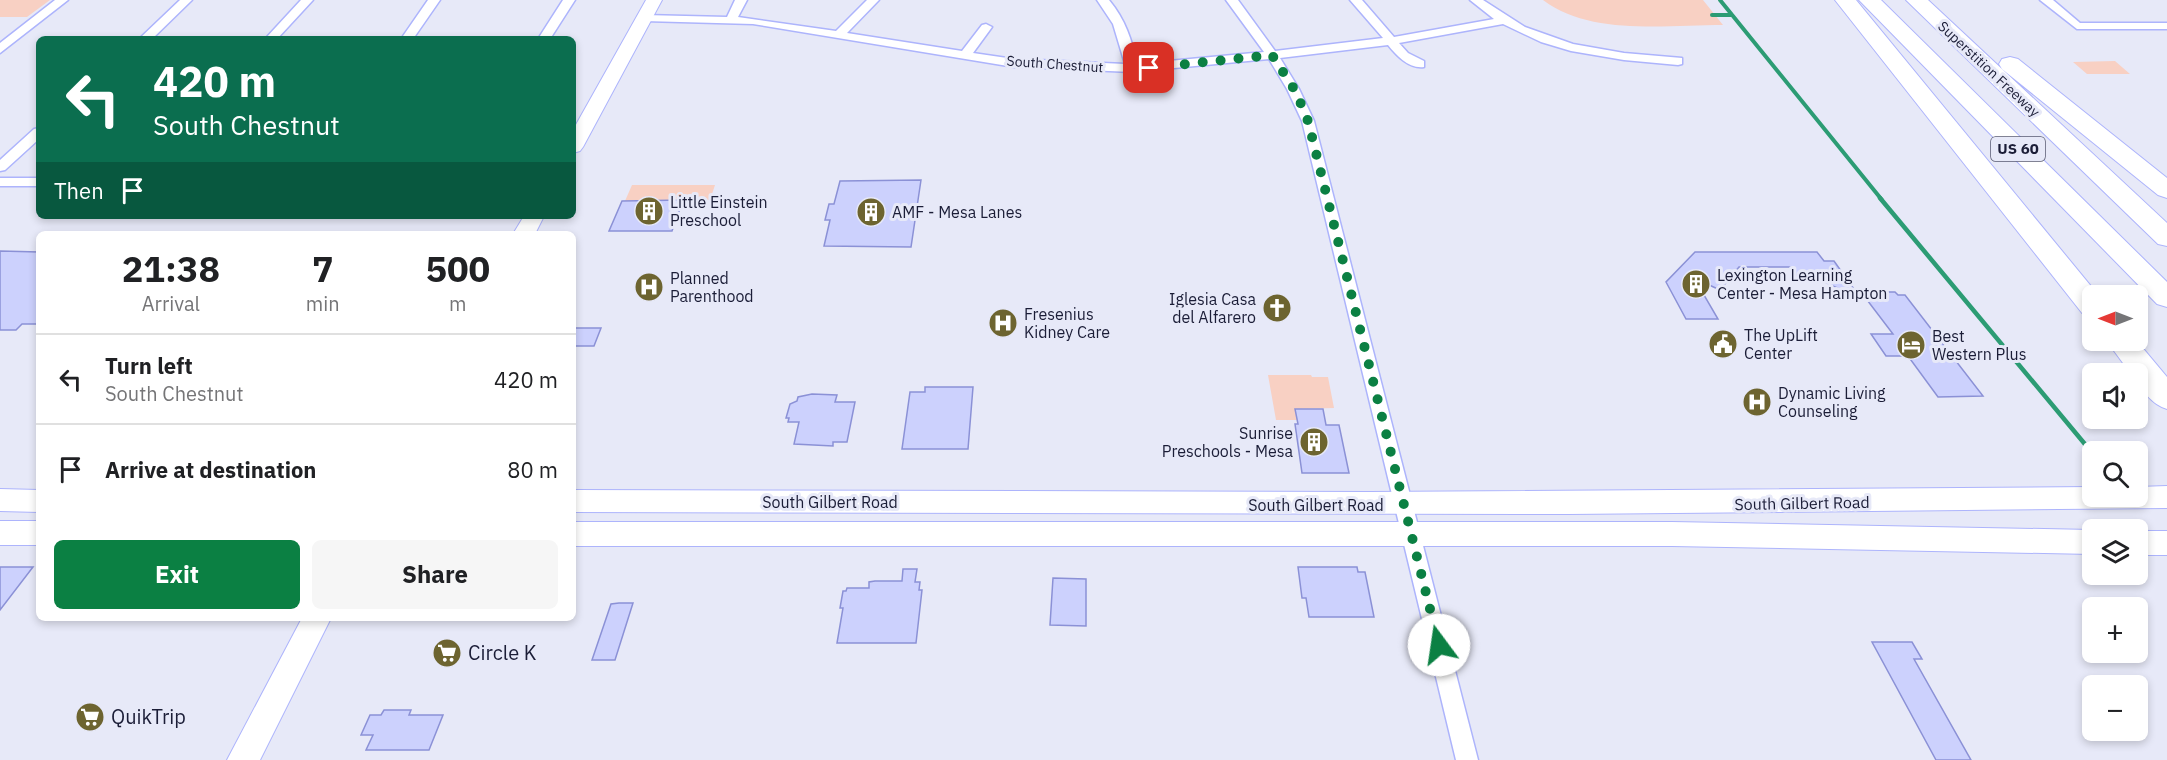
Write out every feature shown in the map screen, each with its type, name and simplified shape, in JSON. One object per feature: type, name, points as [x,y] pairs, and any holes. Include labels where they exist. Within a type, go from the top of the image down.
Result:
[{"type":"highway","points":[[1845,0],[2082,294]]},
{"type":"highway","name":"US 60","points":[[1869,0],[2167,298]]},
{"type":"highway","name":"Superstition Freeway","points":[[1916,0],[2167,238]]},
{"type":"highway","points":[[1935,0],[2003,59],[2167,190]]},
{"type":"highway","points":[[2129,351],[2167,398]]},
{"type":"main road","points":[[576,142],[654,0]]},
{"type":"main road","name":"South Gilbert Road","points":[[576,501],[1404,505],[1837,503],[2167,497]]},
{"type":"main road","points":[[0,501],[36,501]]},
{"type":"main road","points":[[0,533],[36,533]]},
{"type":"main road","name":"South Gilbert Road","points":[[576,534],[1672,534],[2082,542]]},
{"type":"main road","points":[[2148,543],[2167,543]]},
{"type":"main road","points":[[243,760],[315,621]]},
{"type":"street","points":[[0,49],[63,0]]},
{"type":"street","points":[[148,36],[186,0]]},
{"type":"street","points":[[274,36],[308,0]]},
{"type":"street","points":[[409,36],[434,0]]},
{"type":"street","points":[[546,36],[569,0]]},
{"type":"street","points":[[731,20],[741,0]]},
{"type":"street","points":[[840,33],[873,0]]},
{"type":"street","points":[[1102,0],[1123,27],[1132,68]]},
{"type":"street","points":[[1232,0],[1296,92],[1308,121],[1467,760]]},
{"type":"street","points":[[1356,0],[1404,56],[1420,64]]},
{"type":"street","points":[[1476,0],[1502,21],[1546,40],[1597,53],[1678,61]]},
{"type":"street","points":[[2046,0],[2077,26],[2167,26]]},
{"type":"street","name":"South Chestnut","points":[[644,18],[731,20],[840,33],[1014,63],[1132,68],[1167,67],[1390,41],[1502,21]]},
{"type":"street","points":[[965,56],[986,27]]},
{"type":"street","points":[[0,167],[36,135]]},
{"type":"street","points":[[0,182],[36,182]]},
{"type":"shaded area","points":[[0,0],[50,0],[27,17],[0,17]]},
{"type":"shaded area","points":[[1543,0],[1703,0],[1723,25],[1653,27],[1606,24],[1562,11]]},
{"type":"shaded area","points":[[2115,61],[2130,74],[2087,74],[2073,62]]},
{"type":"shaded area","points":[[632,185],[715,185],[710,200],[625,201]]},
{"type":"shaded area","points":[[1268,375],[1328,377],[1334,408],[1296,409],[1297,420],[1276,420]]},
{"type":"building","name":"AMF - Mesa Lanes","points":[[921,180],[911,247],[824,246],[830,220],[825,220],[829,204],[834,204],[840,181]]},
{"type":"building","name":"Little Einstein Preschool","points":[[683,200],[672,231],[609,231],[622,201]]},
{"type":"building","points":[[0,251],[36,252],[36,324],[22,324],[16,330],[0,330]]},
{"type":"building","points":[[1695,252],[1817,252],[1824,261],[1834,261],[1861,299],[1818,279],[1799,280],[1791,267],[1739,267],[1720,290],[1694,278],[1718,319],[1686,319],[1666,282]]},
{"type":"building","name":"Best Western Plus","points":[[1861,292],[1895,292],[1898,295],[1905,295],[1983,396],[1938,397],[1908,356],[1886,356],[1871,334],[1893,334]]},
{"type":"building","points":[[576,328],[601,328],[594,346],[576,346]]},
{"type":"building","points":[[925,387],[973,387],[968,449],[902,449],[910,392],[925,392]]},
{"type":"building","points":[[812,394],[837,395],[835,402],[855,402],[847,442],[833,442],[833,446],[794,444],[799,422],[788,422],[789,418],[786,418],[790,404],[797,401],[798,397]]},
{"type":"building","name":"Sunrise Preschools - Mesa","points":[[1295,409],[1323,409],[1326,425],[1339,425],[1349,473],[1302,473]]},
{"type":"building","points":[[0,567],[33,567],[0,610]]},
{"type":"building","points":[[1298,567],[1357,567],[1358,572],[1365,572],[1374,617],[1309,617],[1306,598],[1302,598]]},
{"type":"building","points":[[903,569],[917,569],[915,582],[920,582],[919,590],[922,590],[916,643],[837,643],[843,608],[840,608],[843,591],[847,588],[869,588],[869,582],[902,581]]},
{"type":"building","points":[[1053,578],[1086,579],[1086,626],[1050,625]]},
{"type":"building","points":[[633,603],[615,660],[592,660],[611,604]]},
{"type":"building","points":[[1872,642],[1912,642],[1922,659],[1914,659],[1971,760],[1936,760]]},
{"type":"building","points":[[384,710],[411,710],[409,715],[443,715],[429,750],[366,750],[373,735],[361,735],[370,715],[381,715]]},
{"type":"waterway","points":[[1720,0],[1882,200]]},
{"type":"waterway","points":[[1712,15],[1732,15]]},
{"type":"waterway","points":[[1880,198],[2082,441]]},
{"type":"place","name":"Little Einstein Preschool","points":[[649,211]]},
{"type":"place","name":"AMF - Mesa Lanes","points":[[871,212]]},
{"type":"place","name":"Lexington Learning Center - Mesa Hampton","points":[[1696,284]]},
{"type":"place","name":"Planned Parenthood","points":[[649,287]]},
{"type":"place","name":"Iglesia Casa del Alfarero","points":[[1277,308]]},
{"type":"place","name":"Fresenius Kidney Care","points":[[1003,323]]},
{"type":"place","name":"The UpLift Center","points":[[1723,344]]},
{"type":"place","name":"Best Western Plus","points":[[1911,345]]},
{"type":"place","name":"Dynamic Living Counseling","points":[[1757,402]]},
{"type":"place","name":"Sunrise Preschools - Mesa","points":[[1314,442]]},
{"type":"place","name":"Circle K","points":[[447,653]]},
{"type":"place","name":"QuikTrip","points":[[90,717]]},
{"type":"route","points":[[1149,68],[1272,55],[1296,92],[1308,121],[1439,645]]}]
